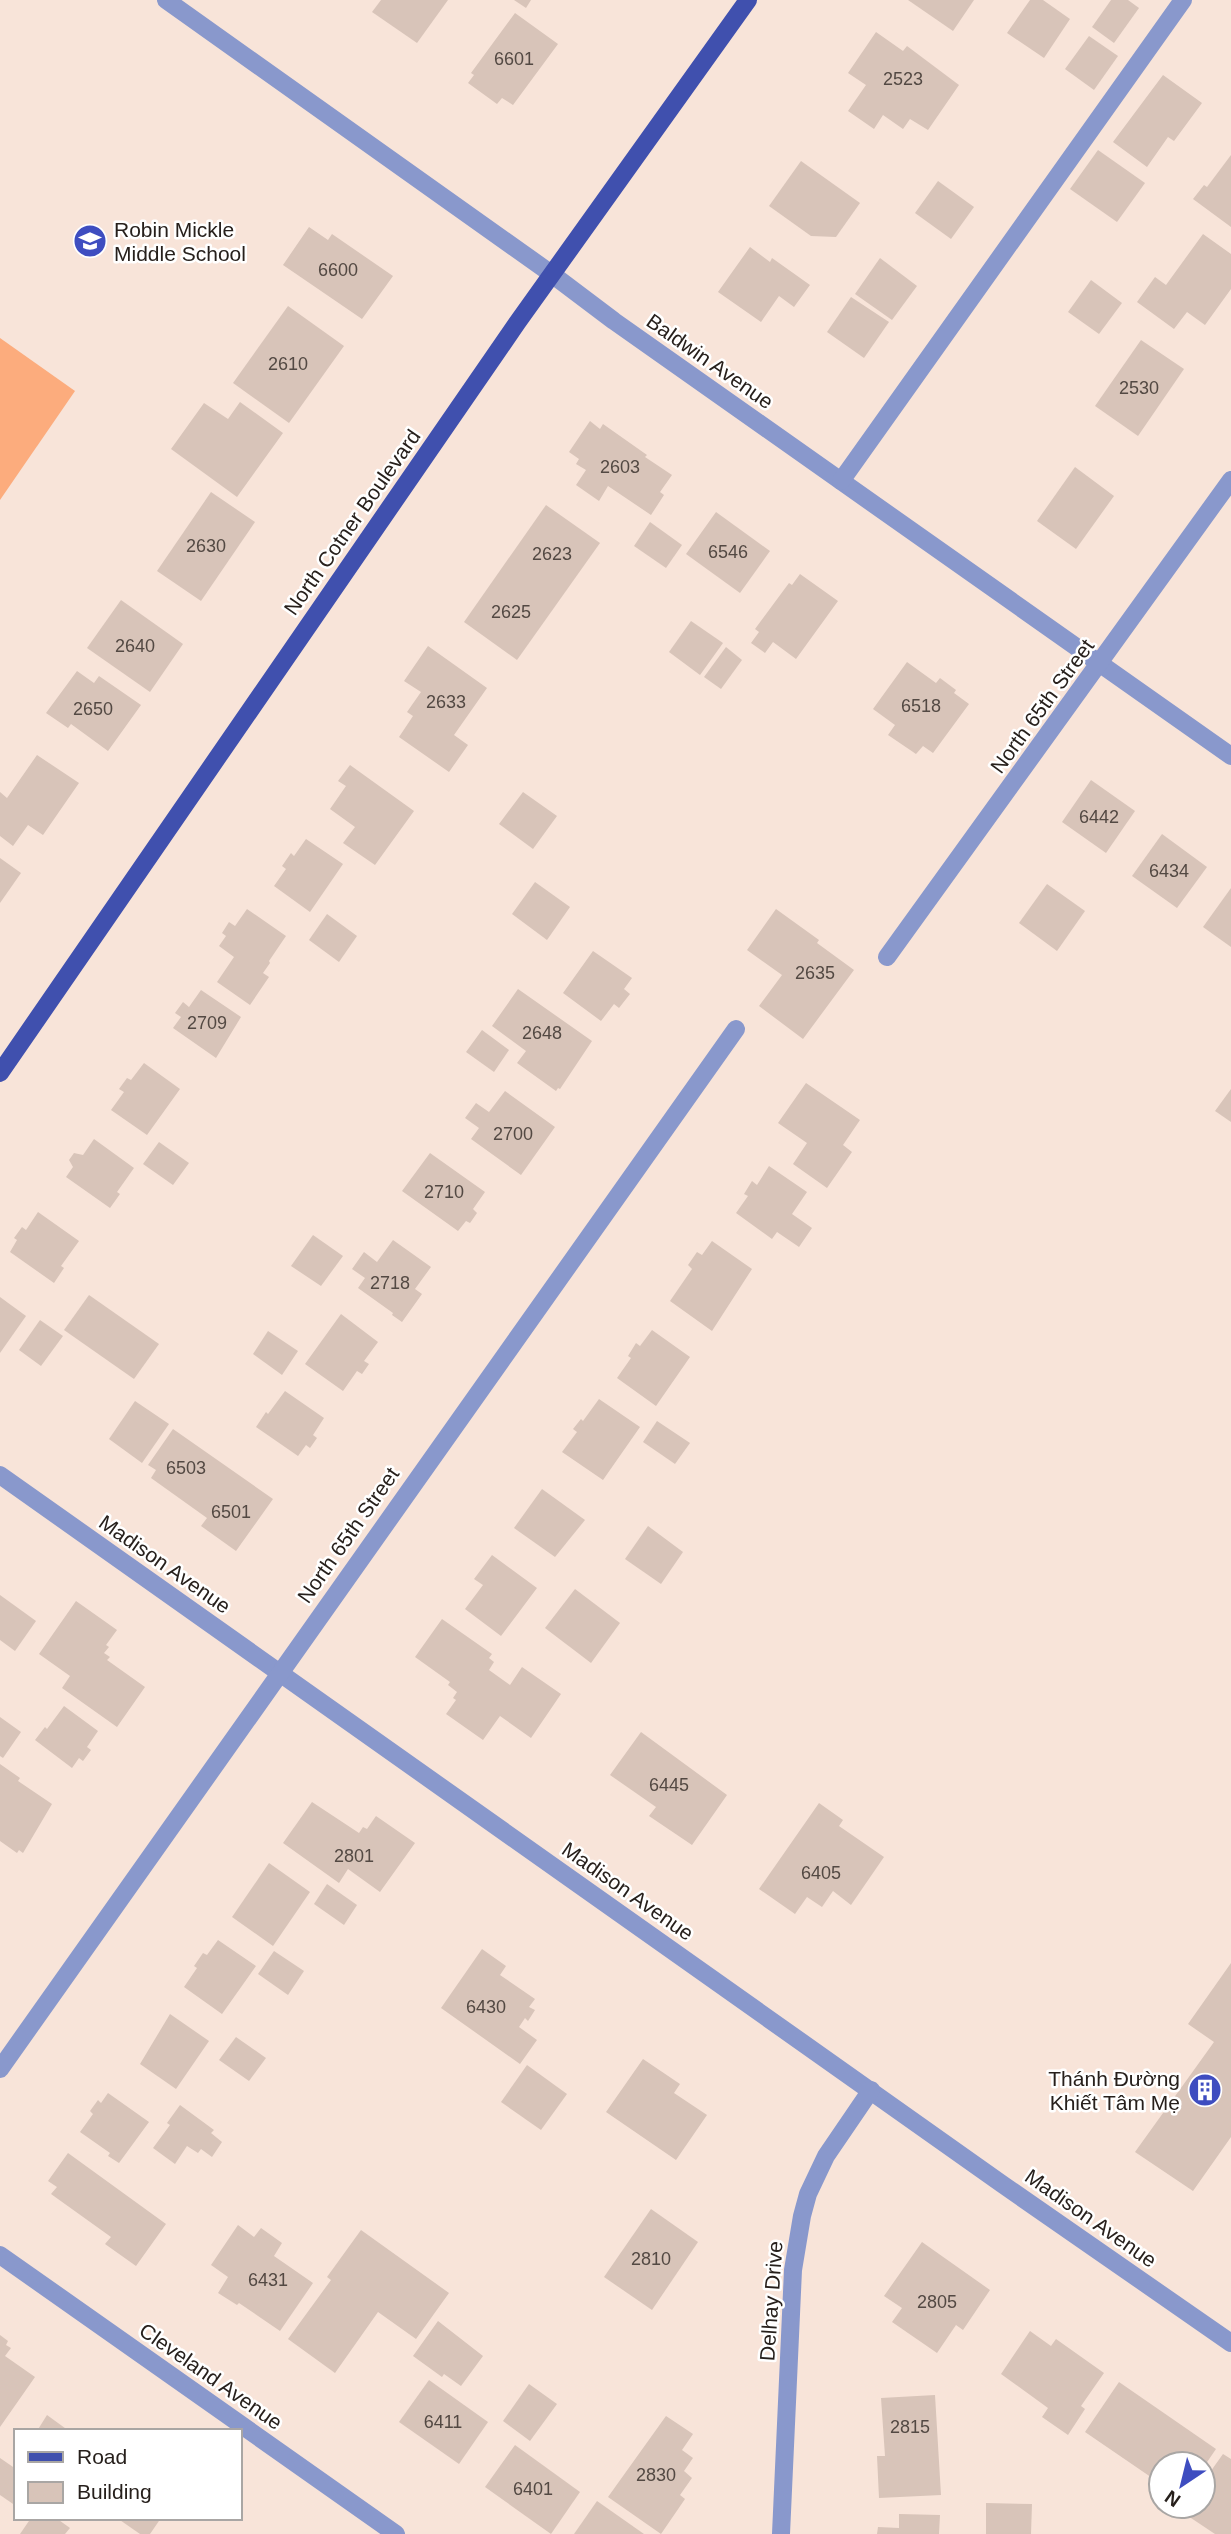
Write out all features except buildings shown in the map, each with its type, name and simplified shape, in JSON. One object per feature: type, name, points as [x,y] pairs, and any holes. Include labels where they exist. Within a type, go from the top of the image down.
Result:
[{"type":"main road","name":"North Cotner Boulevard","points":[[0,1073],[509,335],[748,0]]},
{"type":"street","name":"Baldwin Avenue","points":[[166,0],[1231,756]]},
{"type":"street","points":[[841,481],[1183,0]]},
{"type":"street","name":"North 65th Street","points":[[887,957],[1231,480]]},
{"type":"street","name":"North 65th Street","points":[[0,2069],[736,1029]]},
{"type":"street","name":"Madison Avenue","points":[[0,1475],[1231,2343]]},
{"type":"street","name":"Delhay Drive","points":[[780,2534],[793,2270],[802,2216],[808,2194],[826,2156],[871,2090]]},
{"type":"street","name":"Cleveland Avenue","points":[[0,2255],[396,2534]]},
{"type":"shaded area","points":[[0,338],[75,391],[0,500]]},
{"type":"place","name":"Robin Mickle Middle School","points":[[90,241]]},
{"type":"place","name":"Thánh Đường Khiết Tâm Mẹ","points":[[1205,2090]]}]
